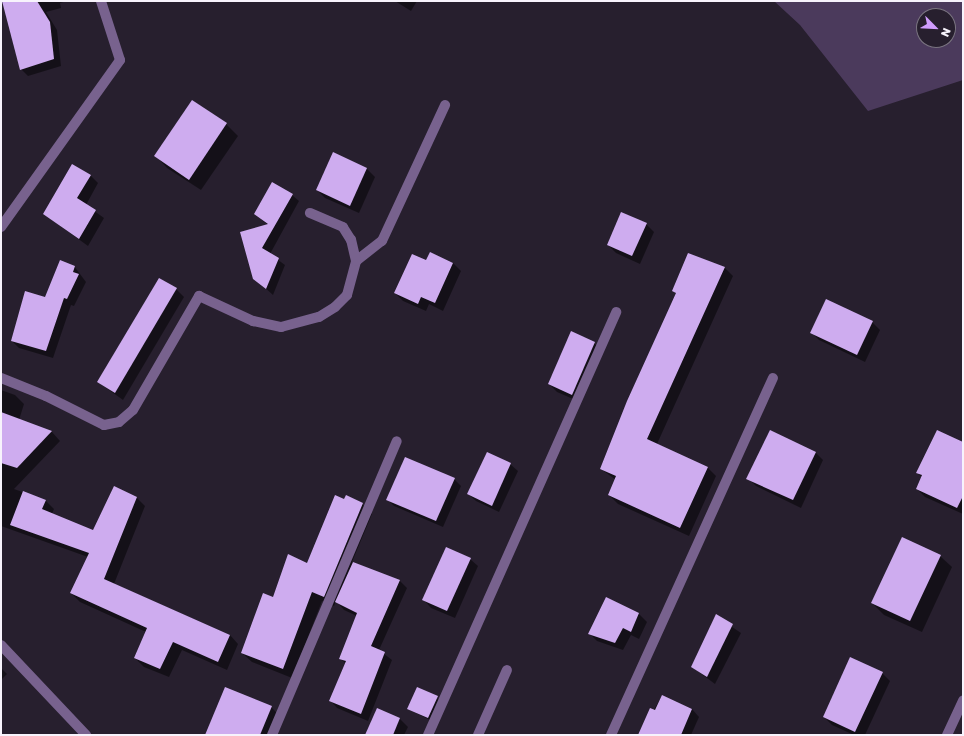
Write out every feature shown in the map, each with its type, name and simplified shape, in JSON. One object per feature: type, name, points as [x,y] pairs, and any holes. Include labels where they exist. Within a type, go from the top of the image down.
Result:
[{"type":"street","points":[[1,227],[120,60],[101,1]]},
{"type":"street","points":[[356,261],[382,241],[445,106]]},
{"type":"street","points":[[1,378],[46,396],[104,425],[119,422],[134,410],[199,296],[252,321],[281,327],[300,324],[319,317],[347,295],[356,261],[351,240],[343,227],[310,213]]},
{"type":"street","points":[[428,735],[616,312]]},
{"type":"street","points":[[611,735],[773,378]]},
{"type":"street","points":[[272,735],[397,441]]},
{"type":"street","points":[[1,645],[86,735]]},
{"type":"street","points":[[478,735],[507,670]]},
{"type":"street","points":[[947,735],[963,700]]},
{"type":"shaded area","points":[[774,1],[963,1],[963,80],[868,111],[800,25]]},
{"type":"building","points":[[2,1],[37,1],[50,22],[54,59],[20,70]]},
{"type":"building","points":[[192,100],[227,123],[189,180],[154,156]]},
{"type":"building","points":[[333,152],[367,168],[350,206],[316,190]]},
{"type":"building","points":[[72,164],[91,175],[77,198],[96,210],[79,239],[43,214]]},
{"type":"building","points":[[272,182],[293,194],[262,248],[279,258],[266,289],[253,279],[240,232],[268,224],[254,214]]},
{"type":"building","points":[[621,212],[647,223],[632,256],[607,245]]},
{"type":"building","points":[[430,252],[453,263],[435,303],[421,297],[418,304],[394,293],[412,254],[426,260]]},
{"type":"building","points":[[688,253],[725,267],[647,439],[708,467],[680,528],[608,495],[616,476],[600,469],[627,401],[676,293],[672,291]]},
{"type":"building","points":[[60,260],[75,266],[73,272],[79,274],[67,299],[64,298],[46,351],[11,341],[25,291],[45,297]]},
{"type":"building","points":[[159,278],[177,288],[115,393],[97,382]]},
{"type":"building","points":[[826,299],[873,321],[857,355],[810,333]]},
{"type":"building","points":[[571,331],[595,342],[572,395],[548,384]]},
{"type":"building","points":[[1,412],[52,431],[17,468],[1,463]]},
{"type":"building","points":[[770,430],[816,452],[793,500],[746,479]]},
{"type":"building","points":[[937,430],[963,442],[963,496],[957,508],[916,489],[922,475],[916,473]]},
{"type":"building","points":[[487,452],[511,463],[492,506],[467,494]]},
{"type":"building","points":[[405,457],[455,478],[436,521],[386,500]]},
{"type":"building","points":[[114,486],[137,497],[104,579],[230,635],[218,662],[173,642],[160,669],[134,658],[147,628],[70,593],[89,553],[10,525],[23,491],[46,500],[42,509],[93,530]]},
{"type":"building","points":[[335,495],[344,499],[346,495],[363,503],[324,597],[312,592],[283,669],[241,653],[263,593],[273,597],[288,554],[307,563]]},
{"type":"building","points":[[902,537],[941,555],[910,621],[871,603]]},
{"type":"building","points":[[446,547],[471,558],[447,611],[422,600]]},
{"type":"building","points":[[353,562],[400,580],[371,646],[385,652],[361,714],[329,701],[346,661],[339,659],[357,613],[335,602]]},
{"type":"building","points":[[606,597],[639,613],[631,632],[623,628],[615,643],[588,634]]},
{"type":"building","points":[[716,614],[733,624],[707,677],[691,667]]},
{"type":"building","points":[[850,657],[883,672],[855,732],[823,717]]},
{"type":"building","points":[[225,687],[272,706],[260,735],[205,735]]},
{"type":"building","points":[[417,687],[438,696],[428,718],[407,709]]},
{"type":"building","points":[[662,695],[692,709],[681,735],[638,735],[650,708],[655,710]]},
{"type":"building","points":[[377,708],[400,718],[393,735],[365,735]]}]
